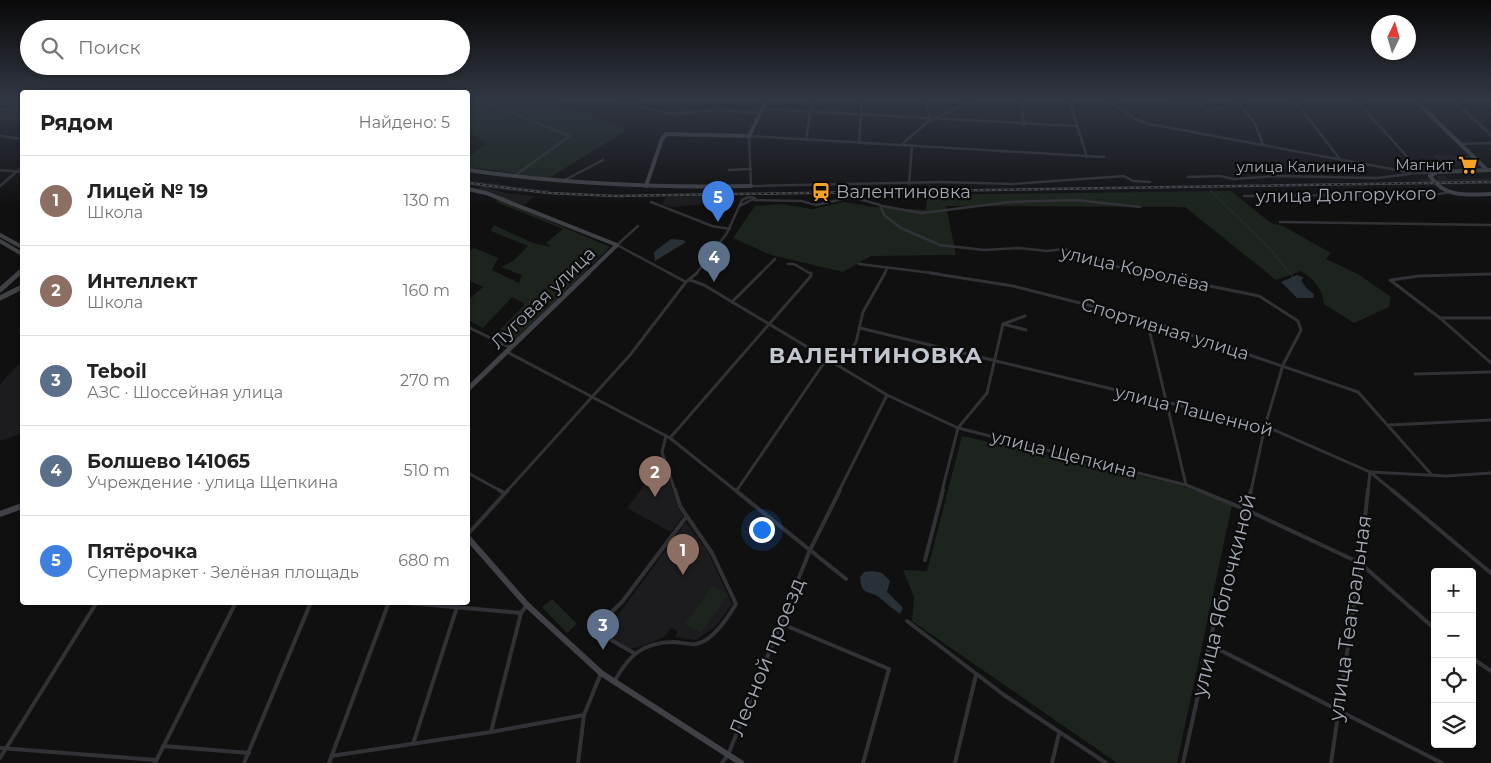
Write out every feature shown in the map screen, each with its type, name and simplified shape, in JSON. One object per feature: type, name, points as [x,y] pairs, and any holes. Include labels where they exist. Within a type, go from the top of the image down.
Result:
[{"type":"street","points":[[0,136],[20,139]]},
{"type":"street","points":[[514,176],[569,136]]},
{"type":"street","points":[[646,186],[665,136]]},
{"type":"street","points":[[733,136],[1104,158]]},
{"type":"street","points":[[749,136],[752,186]]},
{"type":"street","points":[[806,140],[807,136]]},
{"type":"street","points":[[859,136],[859,143]]},
{"type":"street","points":[[900,145],[912,136]]},
{"type":"street","points":[[1080,136],[1087,157]]},
{"type":"street","points":[[1213,136],[1413,174]]},
{"type":"street","points":[[1260,136],[1263,145]]},
{"type":"street","points":[[1321,136],[1339,159]]},
{"type":"street","points":[[1388,136],[1421,173]]},
{"type":"street","points":[[1452,136],[1489,170]]},
{"type":"street","points":[[1460,144],[1491,143]]},
{"type":"street","points":[[909,184],[912,146]]},
{"type":"street","points":[[562,182],[603,160]]},
{"type":"street","points":[[0,186],[20,169]]},
{"type":"street","points":[[729,170],[751,169]]},
{"type":"street","points":[[0,170],[17,172]]},
{"type":"street","points":[[470,170],[599,186],[1013,184],[1124,176],[1133,181],[1150,182]]},
{"type":"street","points":[[1489,170],[1432,173],[1430,176],[1449,192],[1491,194]]},
{"type":"street","name":"улица Калинина","points":[[1188,177],[1220,176],[1234,179],[1275,176],[1377,178],[1432,173]]},
{"type":"street","points":[[470,189],[486,193],[617,245]]},
{"type":"street","name":"улица Долгорукого","points":[[1244,196],[1430,194],[1449,192]]},
{"type":"street","points":[[470,532],[643,339],[688,281],[718,248],[730,229],[740,206],[754,200],[802,201],[816,205],[836,199],[852,198],[882,206],[922,213],[1010,202],[1075,200],[1140,207]]},
{"type":"street","points":[[651,202],[712,226],[730,229]]},
{"type":"street","name":"улица Королёва","points":[[882,206],[884,215],[901,228],[928,238],[940,246],[984,250],[1019,248],[1047,251],[1064,249],[1119,267],[1264,298],[1295,318],[1300,325],[1299,335],[1283,366]]},
{"type":"street","points":[[1280,222],[1491,225]]},
{"type":"street","name":"Луговая улица","points":[[470,387],[638,226]]},
{"type":"street","points":[[0,235],[20,246]]},
{"type":"street","points":[[0,241],[20,253]]},
{"type":"street","name":"улица Щепкина","points":[[617,245],[688,281],[704,285],[887,395],[958,428],[1186,485],[1247,510],[1360,563],[1431,625]]},
{"type":"street","points":[[732,302],[775,259]]},
{"type":"street","points":[[613,682],[634,654],[668,641],[697,644],[721,628],[734,609],[735,599],[712,553],[680,506],[662,452],[668,437],[811,276],[811,272],[806,268],[788,264]]},
{"type":"street","name":"Спортивная улица","points":[[859,264],[1013,286],[1146,320],[1358,392],[1431,474]]},
{"type":"street","points":[[737,490],[826,360],[832,355],[851,350],[860,328],[863,312],[888,267]]},
{"type":"street","points":[[0,290],[20,272]]},
{"type":"street","points":[[1491,274],[1419,276],[1390,280],[1440,318],[1491,363]]},
{"type":"street","points":[[14,278],[14,284],[20,286]]},
{"type":"street","points":[[0,298],[20,288]]},
{"type":"street","points":[[1003,324],[1025,316]]},
{"type":"street","points":[[1440,318],[1491,318]]},
{"type":"street","points":[[1146,320],[1186,485]]},
{"type":"street","points":[[1003,324],[1026,330]]},
{"type":"street","points":[[925,560],[958,428],[987,393],[1003,324]]},
{"type":"street","points":[[470,327],[512,348]]},
{"type":"street","name":"улица Пашенной","points":[[860,328],[1265,426],[1370,472],[1491,572]]},
{"type":"street","points":[[507,352],[668,437],[737,490],[846,579]]},
{"type":"street","name":"улица Яблочкиной","points":[[1183,763],[1217,610],[1247,510],[1265,426],[1283,366]]},
{"type":"street","points":[[1415,374],[1491,372]]},
{"type":"street","name":"Лесной проезд","points":[[722,763],[728,755],[810,550],[887,395]]},
{"type":"street","points":[[1389,425],[1491,420]]},
{"type":"street","points":[[1370,472],[1446,476],[1491,473]]},
{"type":"street","name":"улица Театральная","points":[[1331,763],[1337,709],[1360,563],[1370,472]]},
{"type":"street","points":[[470,474],[504,493]]},
{"type":"street","points":[[0,514],[20,507]]},
{"type":"street","points":[[634,654],[601,634],[600,624],[622,602],[687,516]]},
{"type":"street","points":[[470,540],[528,605],[601,673],[741,763]]},
{"type":"street","points":[[0,758],[95,605]]},
{"type":"street","points":[[0,748],[155,761],[234,605]]},
{"type":"street","points":[[244,763],[310,605]]},
{"type":"street","points":[[329,763],[388,605]]},
{"type":"street","points":[[433,605],[521,614]]},
{"type":"street","points":[[491,732],[521,614],[528,605]]},
{"type":"street","points":[[413,744],[457,607]]},
{"type":"street","points":[[907,621],[976,675],[1059,734],[1106,763]]},
{"type":"street","points":[[782,624],[889,669],[862,763]]},
{"type":"street","points":[[1210,645],[1442,763]]},
{"type":"street","points":[[1476,661],[1491,671]]},
{"type":"street","points":[[578,763],[584,715],[601,673]]},
{"type":"street","points":[[954,763],[976,675]]},
{"type":"street","points":[[331,756],[491,732],[584,715]]},
{"type":"street","points":[[1052,763],[1059,734]]},
{"type":"street","points":[[163,746],[249,753]]},
{"type":"shaded area","points":[[474,136],[618,136],[549,178],[470,167],[470,156],[487,143]]},
{"type":"shaded area","points":[[1433,155],[1472,156],[1481,166],[1442,165]]},
{"type":"shaded area","points":[[1436,176],[1445,176],[1448,179],[1491,178],[1491,184],[1424,185],[1420,179],[1438,179]]},
{"type":"shaded area","points":[[470,180],[550,190],[549,193],[488,188],[505,193],[534,196],[524,205],[476,190],[481,187],[470,184]]},
{"type":"shaded area","points":[[1231,191],[1271,223],[1283,226],[1331,253],[1326,259],[1358,274],[1391,297],[1389,307],[1354,323],[1324,304],[1320,289],[1306,274],[1301,271],[1276,280],[1185,207],[946,206],[956,255],[871,256],[843,272],[771,255],[733,238],[755,206],[782,204],[812,209],[844,202],[873,207],[926,210],[927,195]]},
{"type":"shaded area","points":[[718,196],[718,203],[671,207],[662,204],[666,197]]},
{"type":"shaded area","points":[[498,199],[610,247],[515,340],[498,332],[525,304],[512,297],[483,328],[470,321],[470,298],[483,287],[470,281],[470,251],[474,248],[498,258],[492,270],[519,283],[522,275],[501,267],[513,261],[528,246],[491,231],[494,225],[533,243],[551,247],[546,243],[563,229],[496,202]]},
{"type":"shaded area","points":[[671,239],[686,242],[655,261],[654,252]]},
{"type":"shaded area","points":[[1297,275],[1304,278],[1301,280],[1306,288],[1314,294],[1313,298],[1297,298],[1281,282]]},
{"type":"shaded area","points":[[20,363],[20,434],[0,441],[0,384]]},
{"type":"shaded area","points":[[962,436],[1180,485],[1232,505],[1177,763],[1117,763],[912,621],[914,597],[903,570],[927,571]]},
{"type":"shaded area","points":[[663,461],[678,508],[683,516],[671,532],[627,508]]},
{"type":"shaded area","points":[[686,522],[708,552],[732,604],[716,626],[696,640],[675,637],[678,631],[671,628],[664,637],[636,648],[629,648],[605,633]]},
{"type":"shaded area","points":[[864,572],[882,573],[890,581],[887,592],[903,608],[900,614],[876,595],[866,592],[862,587],[860,577]]},
{"type":"shaded area","points":[[712,585],[728,594],[701,633],[685,624]]},
{"type":"shaded area","points":[[552,599],[577,624],[567,633],[542,607]]},
{"type":"waterway","points":[[1210,190],[1271,250],[1294,278]]},
{"type":"railway","points":[[470,183],[549,193],[615,196],[1491,182]]},
{"type":"place","name":"Магнит","points":[[1468,165]]},
{"type":"place","name":"Валентиновка","points":[[821,192]]},
{"type":"place","name":"Пятёрочка","points":[[718,222]]},
{"type":"place","name":"Болшево 141065","points":[[714,282]]},
{"type":"place","name":"Интеллект","points":[[655,497]]},
{"type":"place","name":"Лицей № 19","points":[[683,575]]},
{"type":"place","name":"Teboil","points":[[603,650]]},
{"type":"district","name":"ВАЛЕНТИНОВКА","points":[[876,355]]}]
